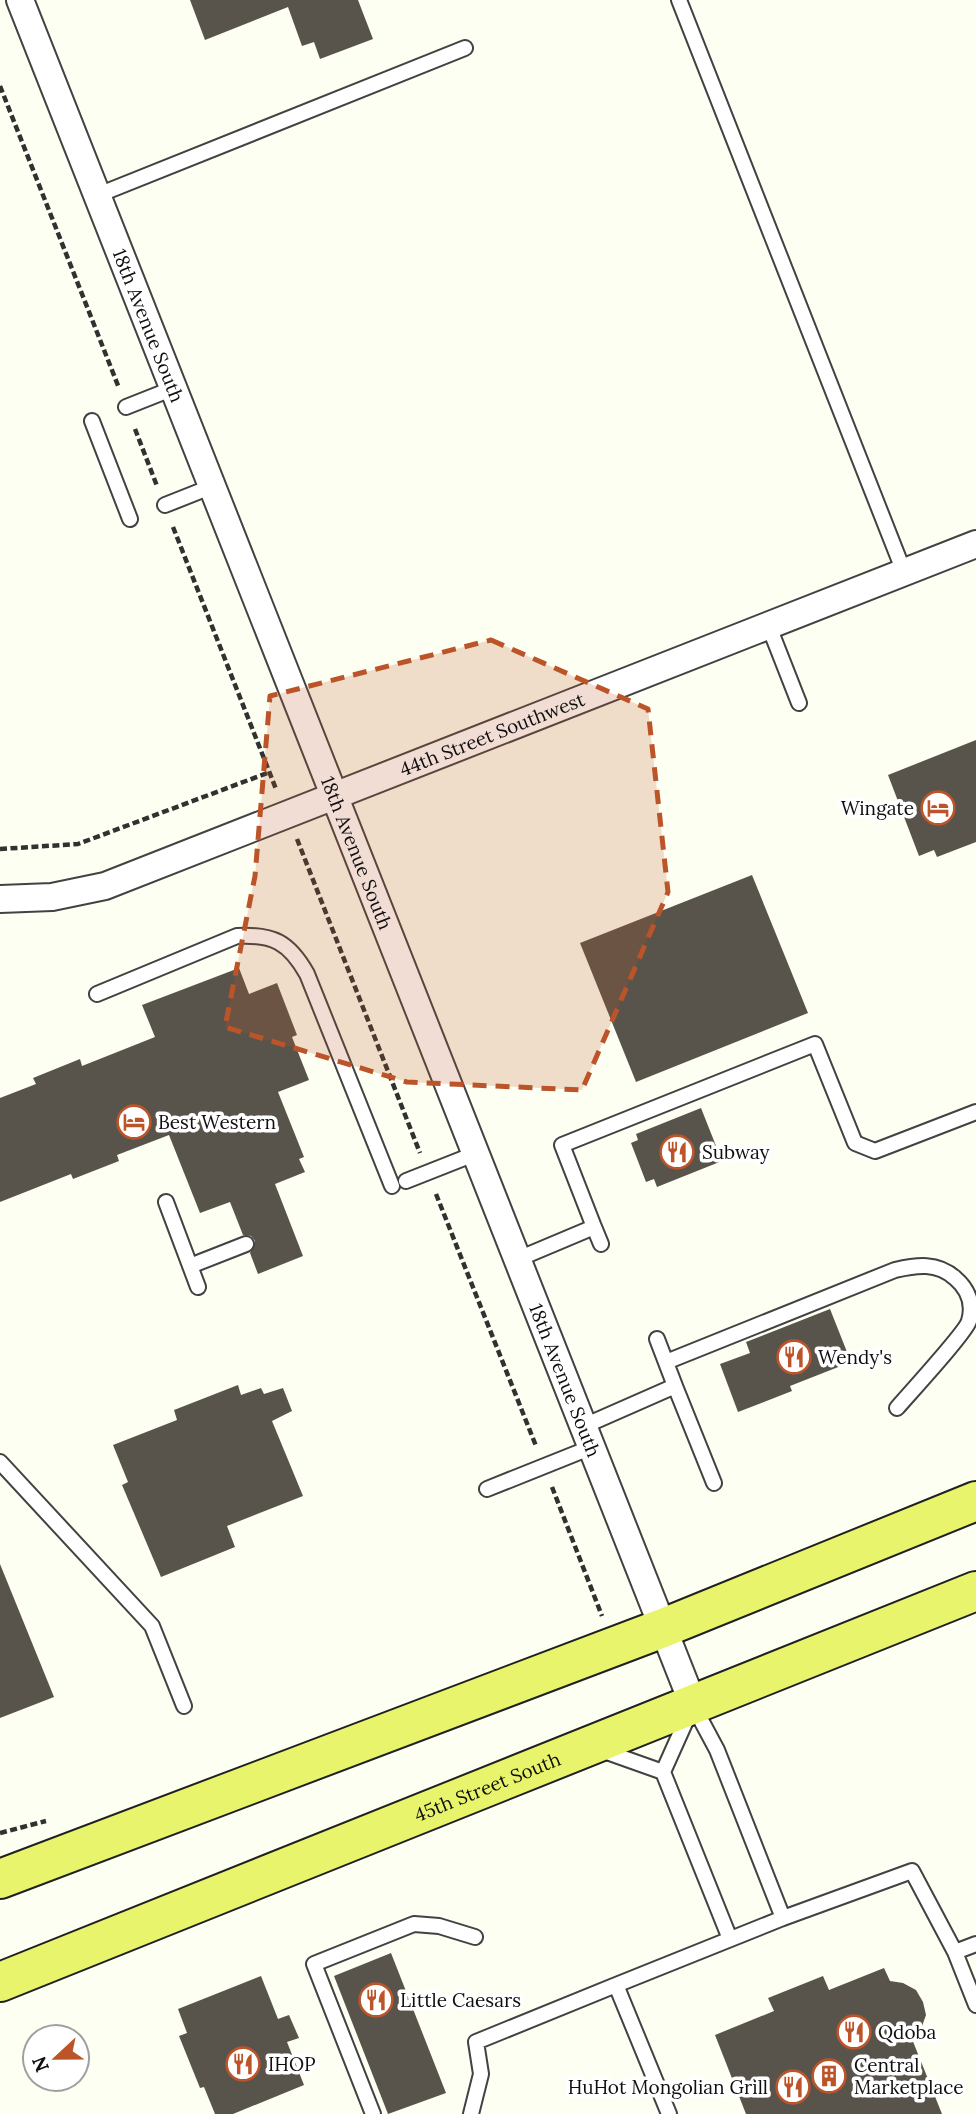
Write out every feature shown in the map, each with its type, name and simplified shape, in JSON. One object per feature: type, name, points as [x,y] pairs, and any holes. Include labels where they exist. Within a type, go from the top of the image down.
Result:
[{"type":"main road","points":[[0,1879],[663,1628],[976,1501]]},
{"type":"main road","name":"45th Street South","points":[[0,1982],[976,1591]]},
{"type":"street","name":"18th Avenue South","points":[[20,0],[693,1704]]},
{"type":"street","name":"44th Street Southwest","points":[[0,899],[52,897],[104,886],[976,544]]},
{"type":"lane","points":[[679,0],[904,572]]},
{"type":"lane","points":[[98,195],[465,48]]},
{"type":"lane","points":[[126,407],[174,388]]},
{"type":"lane","points":[[92,421],[130,519]]},
{"type":"lane","points":[[165,506],[213,486]]},
{"type":"lane","points":[[768,624],[799,703]]},
{"type":"lane","points":[[97,994],[237,936],[257,935],[277,940],[295,953],[307,974],[392,1186]]},
{"type":"lane","points":[[601,1244],[562,1145],[815,1044],[855,1143],[875,1151],[976,1112]]},
{"type":"lane","points":[[406,1181],[477,1153]]},
{"type":"lane","points":[[166,1202],[198,1287]]},
{"type":"lane","points":[[518,1259],[594,1227]]},
{"type":"lane","points":[[190,1266],[246,1244]]},
{"type":"lane","points":[[666,1362],[895,1270],[918,1264],[935,1267],[963,1285],[971,1302],[969,1324],[897,1408]]},
{"type":"lane","points":[[657,1339],[714,1483]]},
{"type":"lane","points":[[487,1489],[544,1466],[588,1436],[675,1386]]},
{"type":"lane","points":[[0,1462],[152,1626],[184,1706]]},
{"type":"lane","points":[[693,1704],[663,1772],[730,1939]]},
{"type":"lane","points":[[693,1704],[718,1750],[783,1918]]},
{"type":"lane","points":[[589,1746],[663,1772]]},
{"type":"lane","points":[[471,2114],[481,2074],[476,2042],[783,1918],[912,1871],[956,1952],[976,2005]]},
{"type":"lane","points":[[373,2114],[314,1964],[414,1924],[439,1926],[475,1937]]},
{"type":"lane","points":[[956,1952],[976,1944]]},
{"type":"lane","points":[[617,1985],[669,2114]]},
{"type":"path","points":[[0,86],[603,1618]]},
{"type":"path","points":[[0,849],[79,844],[270,772]]},
{"type":"highlighted area","points":[[491,640],[648,709],[668,892],[582,1090],[407,1082],[225,1027],[255,876],[270,696]]},
{"type":"building","points":[[190,0],[358,0],[373,39],[320,59],[314,42],[302,46],[288,7],[205,40]]},
{"type":"building","name":"Wingate","points":[[976,740],[976,842],[937,857],[934,850],[919,856],[888,775]]},
{"type":"building","points":[[752,875],[808,1013],[636,1082],[580,943]]},
{"type":"building","name":"Best Western","points":[[239,968],[249,994],[277,983],[297,1035],[292,1037],[309,1080],[278,1092],[304,1157],[299,1159],[305,1172],[275,1184],[303,1256],[258,1274],[250,1253],[255,1241],[251,1236],[243,1235],[230,1202],[200,1213],[169,1135],[117,1155],[119,1161],[73,1179],[71,1174],[0,1202],[0,1098],[36,1084],[33,1078],[80,1059],[82,1066],[155,1037],[142,1005]]},
{"type":"building","name":"Subway","points":[[701,1108],[722,1161],[657,1187],[654,1179],[646,1182],[631,1143],[638,1140],[636,1134]]},
{"type":"building","name":"Wendy's","points":[[830,1309],[851,1362],[790,1386],[792,1391],[738,1412],[720,1364],[750,1353],[746,1342]]},
{"type":"building","points":[[238,1385],[241,1395],[261,1388],[264,1394],[283,1388],[292,1411],[272,1421],[303,1496],[227,1526],[235,1547],[161,1577],[122,1485],[128,1482],[113,1445],[177,1420],[174,1410]]},
{"type":"building","points":[[0,1564],[54,1697],[0,1718]]},
{"type":"building","points":[[391,1953],[446,2093],[388,2114],[334,1976]]},
{"type":"building","name":"Central Marketplace","points":[[884,1968],[890,1981],[903,1983],[916,1990],[923,2002],[926,2015],[921,2029],[912,2039],[942,2114],[746,2114],[715,2035],[774,2011],[768,1998],[823,1976],[829,1990]]},
{"type":"building","name":"IHOP","points":[[261,1976],[278,2019],[289,2015],[299,2038],[287,2042],[304,2085],[233,2114],[215,2114],[204,2087],[200,2088],[179,2036],[187,2033],[178,2009]]},
{"type":"place","name":"Wingate","points":[[938,808]]},
{"type":"place","name":"Best Western","points":[[134,1122]]},
{"type":"place","name":"Subway","points":[[677,1152]]},
{"type":"place","name":"Wendy's","points":[[794,1357]]},
{"type":"place","name":"Little Caesars","points":[[376,2000]]},
{"type":"place","name":"Qdoba","points":[[854,2032]]},
{"type":"place","name":"IHOP","points":[[243,2064]]},
{"type":"place","name":"Central Marketplace","points":[[829,2076]]},
{"type":"place","name":"HuHot Mongolian Grill","points":[[793,2087]]}]
